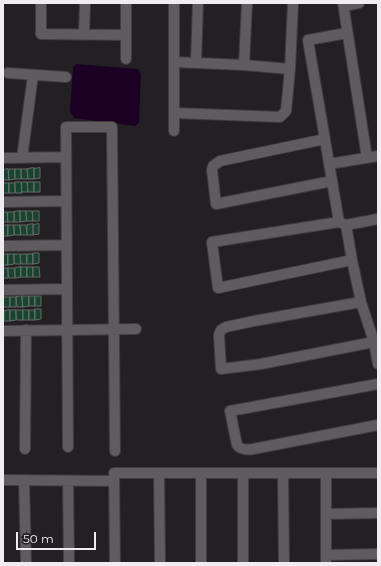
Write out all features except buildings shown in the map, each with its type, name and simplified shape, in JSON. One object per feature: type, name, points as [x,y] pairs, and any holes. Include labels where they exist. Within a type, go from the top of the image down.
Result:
[{"type":"street","points":[[41,3],[41,34],[126,34]]},
{"type":"street","points":[[84,34],[85,3]]},
{"type":"street","points":[[126,3],[126,59]]},
{"type":"street","points":[[174,3],[174,131]]},
{"type":"street","points":[[196,62],[198,3]]},
{"type":"street","points":[[244,65],[247,3]]},
{"type":"street","points":[[174,113],[280,117],[286,111],[290,69],[293,3]]},
{"type":"street","points":[[359,3],[343,4],[367,158]]},
{"type":"street","points":[[347,33],[308,40],[332,181],[361,302],[374,342],[378,364]]},
{"type":"street","points":[[174,62],[196,62],[290,69]]},
{"type":"street","points":[[8,73],[66,77]]},
{"type":"street","points":[[22,158],[33,75]]},
{"type":"street","points":[[68,447],[66,127],[112,127],[115,451]]},
{"type":"street","points":[[325,139],[220,161],[213,166],[212,170],[216,204],[332,181]]},
{"type":"street","points":[[329,164],[378,156]]},
{"type":"street","points":[[3,158],[66,157]]},
{"type":"street","points":[[3,202],[66,201]]},
{"type":"street","points":[[352,260],[218,288],[212,242],[378,219]]},
{"type":"street","points":[[3,246],[67,245]]},
{"type":"street","points":[[3,290],[67,289]]},
{"type":"street","points":[[361,302],[254,321],[221,330],[219,335],[221,369],[261,364],[374,342]]},
{"type":"street","points":[[3,331],[136,329]]},
{"type":"street","points":[[25,449],[26,330]]},
{"type":"street","points":[[378,384],[230,411],[237,444],[243,449],[253,449],[378,425]]},
{"type":"street","points":[[115,563],[114,473],[378,473]]},
{"type":"street","points":[[159,473],[160,563]]},
{"type":"street","points":[[200,473],[201,563]]},
{"type":"street","points":[[243,473],[243,563]]},
{"type":"street","points":[[283,473],[284,563]]},
{"type":"street","points":[[326,473],[326,559],[378,554]]},
{"type":"street","points":[[3,480],[114,481]]},
{"type":"street","points":[[24,480],[26,563]]},
{"type":"street","points":[[68,481],[69,563]]},
{"type":"street","points":[[326,514],[378,513]]},
{"type":"shaded area","points":[[76,64],[138,69],[141,74],[139,123],[135,126],[74,118],[70,111],[73,67]]}]
